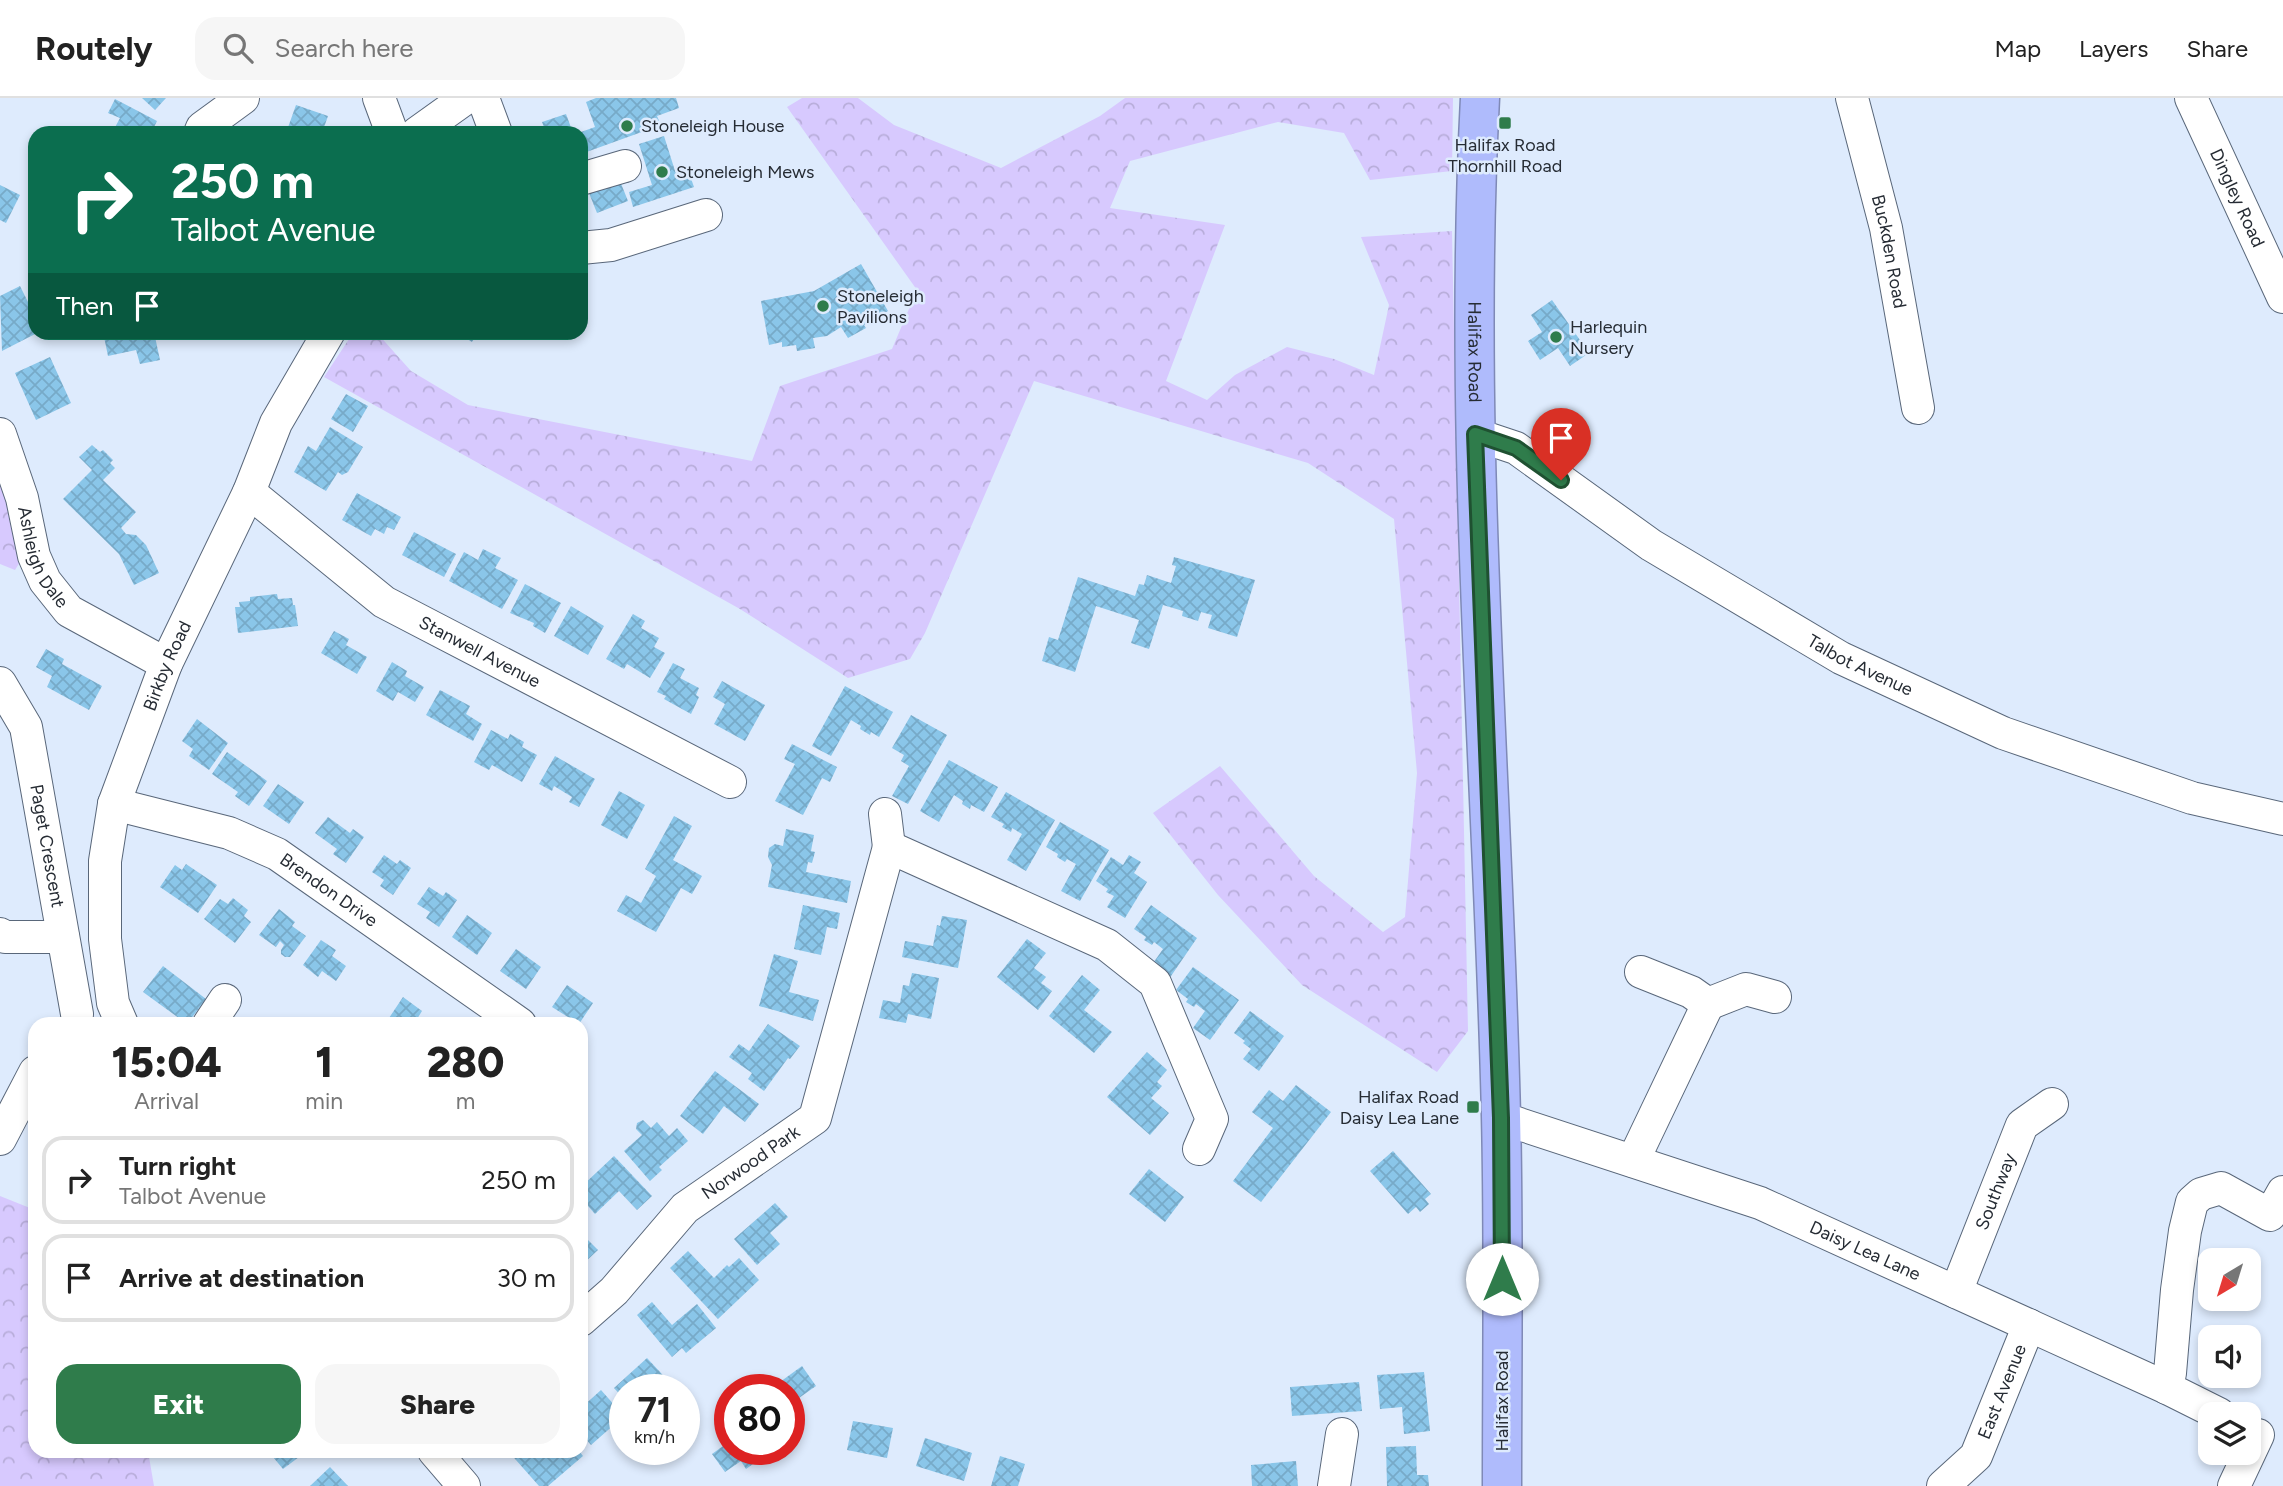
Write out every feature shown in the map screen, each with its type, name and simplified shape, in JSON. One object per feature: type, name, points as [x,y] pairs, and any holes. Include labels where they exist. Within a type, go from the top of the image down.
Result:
[{"type":"highway","name":"Halifax Road","points":[[1480,98],[1475,434],[1501,1118],[1502,1486]]},
{"type":"street","points":[[205,126],[243,98]]},
{"type":"street","points":[[379,98],[389,126]]},
{"type":"street","points":[[428,126],[466,98]]},
{"type":"street","points":[[483,98],[493,126]]},
{"type":"street","name":"Buckden Road","points":[[1852,98],[1886,228],[1917,408]]},
{"type":"street","name":"Dingley Road","points":[[2191,98],[2283,297]]},
{"type":"street","points":[[588,177],[625,166]]},
{"type":"street","points":[[588,247],[611,245],[706,215]]},
{"type":"street","name":"Birkby Road","points":[[117,1014],[105,939],[105,861],[114,804],[166,664],[249,492],[276,423],[324,340]]},
{"type":"street","name":"Ashleigh Dale","points":[[0,434],[22,498],[34,556],[45,581],[69,611],[166,664]]},
{"type":"street","name":"Talbot Avenue","points":[[1475,434],[1516,448],[1651,545],[1841,658],[2003,733],[2192,798],[2283,819]]},
{"type":"street","name":"Stanwell Avenue","points":[[249,492],[384,602],[730,782]]},
{"type":"street","name":"Paget Crescent","points":[[0,683],[26,727],[63,937],[72,1017]]},
{"type":"street","name":"Brendon Drive","points":[[114,804],[229,832],[278,854],[510,1017]]},
{"type":"street","name":"Norwood Park","points":[[588,1314],[614,1291],[685,1208],[815,1118],[889,847],[885,814]]},
{"type":"street","points":[[889,847],[1107,945],[1155,983],[1212,1119],[1199,1149]]},
{"type":"street","points":[[0,934],[5,937],[63,937]]},
{"type":"street","points":[[1641,972],[1691,992],[1708,1004]]},
{"type":"street","points":[[1633,1161],[1708,1004],[1746,989],[1774,997]]},
{"type":"street","points":[[90,1017],[117,1014]]},
{"type":"street","points":[[0,1139],[28,1085]]},
{"type":"street","name":"Southway","points":[[1956,1292],[2022,1125],[2052,1104]]},
{"type":"street","name":"Daisy Lea Lane","points":[[1501,1118],[1760,1203],[2198,1404]]},
{"type":"street","points":[[2166,1388],[2170,1373],[2182,1255],[2192,1202],[2201,1194],[2221,1188],[2270,1215],[2283,1192]]},
{"type":"street","name":"East Avenue","points":[[1943,1486],[1976,1456],[2029,1325]]},
{"type":"street","points":[[1334,1486],[1342,1434]]},
{"type":"street","points":[[2234,1486],[2263,1437]]},
{"type":"street","points":[[439,1458],[464,1486]]},
{"type":"green space","points":[[802,98],[858,98],[894,125],[1001,168],[1100,116],[1125,98],[1453,98],[1452,171],[1370,180],[1344,133],[1278,122],[1130,161],[1110,208],[1225,225],[1166,381],[1207,400],[1235,375],[1287,347],[1334,359],[1374,375],[1389,305],[1361,237],[1452,231],[1468,1031],[1437,1072],[1302,985],[1218,895],[1153,813],[1220,766],[1314,876],[1383,932],[1405,917],[1417,773],[1394,519],[1308,463],[1034,381],[925,633],[910,659],[848,678],[740,609],[324,377],[348,340],[383,340],[411,371],[468,405],[752,461],[780,386],[892,349],[917,290],[787,107]]},
{"type":"green space","points":[[0,461],[28,549],[15,570],[0,564]]},
{"type":"green space","points":[[0,1196],[28,1207],[28,1458],[149,1458],[154,1486],[0,1486]]},
{"type":"building","points":[[142,98],[166,98],[155,110]]},
{"type":"building","name":"Stoneleigh House","points":[[596,98],[676,98],[679,108],[657,116],[661,125],[588,151],[588,130],[595,127],[586,102]]},
{"type":"building","points":[[115,99],[157,121],[154,126],[116,126],[120,118],[108,113]]},
{"type":"building","points":[[296,105],[328,116],[324,126],[288,126]]},
{"type":"building","points":[[566,114],[570,126],[543,126],[542,122]]},
{"type":"building","name":"Stoneleigh Mews","points":[[664,136],[676,174],[688,170],[694,187],[633,207],[629,192],[652,185],[639,144]]},
{"type":"building","name":"Stoneleigh Mews","points":[[620,181],[628,201],[597,213],[589,193]]},
{"type":"building","points":[[0,185],[20,195],[6,223],[0,220]]},
{"type":"building","name":"Stoneleigh Pavilions","points":[[861,264],[888,311],[848,338],[841,327],[827,336],[813,338],[815,348],[797,351],[796,345],[782,347],[782,342],[769,345],[761,301],[814,291]]},
{"type":"building","points":[[20,286],[28,302],[28,338],[2,351],[0,296]]},
{"type":"building","name":"Harlequin Nursery","points":[[1552,300],[1589,353],[1570,366],[1558,348],[1540,360],[1528,341],[1542,332],[1531,315]]},
{"type":"building","points":[[105,340],[156,340],[160,360],[140,364],[136,350],[108,356]]},
{"type":"building","points":[[50,357],[71,403],[36,420],[15,373]]},
{"type":"building","points":[[346,394],[368,406],[353,432],[331,419]]},
{"type":"building","points":[[330,427],[363,447],[348,472],[342,475],[338,472],[326,491],[294,472],[308,446],[316,451]]},
{"type":"building","points":[[92,445],[100,452],[103,450],[113,460],[110,463],[115,468],[103,480],[136,512],[121,528],[126,534],[136,535],[146,545],[159,573],[134,585],[119,554],[63,499],[92,470],[79,457]]},
{"type":"building","points":[[357,493],[401,517],[394,530],[387,527],[384,534],[375,529],[371,536],[342,520]]},
{"type":"building","points":[[414,532],[456,554],[444,577],[402,555]]},
{"type":"building","points":[[483,549],[501,558],[495,568],[518,580],[502,609],[449,581],[464,552],[478,560]]},
{"type":"building","points":[[1174,557],[1255,580],[1237,637],[1208,628],[1212,615],[1201,612],[1198,621],[1182,616],[1183,611],[1163,605],[1149,649],[1131,643],[1139,620],[1096,606],[1075,672],[1042,661],[1049,637],[1058,640],[1078,577],[1135,596],[1139,584],[1144,585],[1147,575],[1171,583],[1176,566],[1172,565]]},
{"type":"building","points":[[525,584],[561,603],[545,633],[533,626],[534,623],[510,613]]},
{"type":"building","points":[[277,594],[278,599],[292,598],[298,626],[238,633],[235,607],[240,607],[239,602],[250,601],[250,597]]},
{"type":"building","points":[[571,606],[604,626],[588,655],[554,636]]},
{"type":"building","points":[[633,614],[645,621],[641,628],[659,638],[654,647],[665,653],[650,678],[627,664],[624,669],[606,659]]},
{"type":"building","points":[[334,631],[349,639],[346,645],[367,657],[357,674],[321,653]]},
{"type":"building","points":[[46,649],[64,659],[62,664],[102,686],[89,710],[47,687],[52,676],[36,667]]},
{"type":"building","points":[[392,662],[407,671],[405,676],[424,687],[415,702],[398,692],[393,701],[376,691]]},
{"type":"building","points":[[673,663],[685,669],[680,678],[699,688],[696,695],[699,697],[691,714],[657,692]]},
{"type":"building","points":[[722,681],[765,705],[745,741],[714,724],[725,704],[713,697]]},
{"type":"building","points":[[845,686],[893,712],[879,737],[860,729],[861,726],[851,720],[831,756],[812,746]]},
{"type":"building","points":[[440,690],[470,706],[466,714],[482,724],[473,741],[426,715]]},
{"type":"building","points":[[911,715],[947,735],[908,804],[892,796],[909,766],[901,761],[904,755],[892,748]]},
{"type":"building","points":[[197,719],[228,743],[209,770],[189,756],[193,749],[182,741]]},
{"type":"building","points":[[491,730],[508,739],[510,734],[524,742],[522,747],[537,755],[522,782],[492,765],[489,770],[474,762]]},
{"type":"building","points":[[792,744],[837,767],[830,782],[822,778],[803,815],[775,801],[795,764],[784,759]]},
{"type":"building","points":[[227,752],[267,781],[249,806],[235,796],[238,792],[212,774]]},
{"type":"building","points":[[555,756],[595,779],[579,807],[569,802],[572,797],[554,786],[552,791],[539,784]]},
{"type":"building","points":[[949,760],[998,787],[984,812],[971,805],[970,809],[954,795],[939,822],[920,811]]},
{"type":"building","points":[[278,784],[304,802],[289,824],[263,806]]},
{"type":"building","points":[[619,791],[645,805],[627,839],[601,825]]},
{"type":"building","points":[[1006,792],[1055,820],[1026,871],[1007,860],[1022,834],[1012,828],[1011,832],[1002,827],[1004,824],[991,817]]},
{"type":"building","points":[[674,816],[692,826],[673,860],[702,876],[692,894],[681,888],[656,932],[617,911],[626,895],[641,903],[656,876],[645,869]]},
{"type":"building","points":[[328,817],[350,833],[353,829],[364,837],[346,863],[333,854],[337,849],[315,833]]},
{"type":"building","points":[[1060,822],[1109,850],[1080,901],[1061,891],[1076,864],[1067,859],[1065,862],[1046,847]]},
{"type":"building","points":[[786,829],[814,835],[811,851],[815,852],[812,863],[808,862],[806,872],[851,881],[847,903],[768,887],[772,865],[768,857],[769,848],[775,844],[783,846]]},
{"type":"building","points":[[384,855],[397,864],[400,860],[411,868],[393,895],[380,886],[384,880],[372,872]]},
{"type":"building","points":[[1129,855],[1141,862],[1134,873],[1147,882],[1125,918],[1107,907],[1114,896],[1096,881],[1111,857],[1123,865]]},
{"type":"building","points":[[186,864],[217,885],[198,913],[160,887],[175,865],[182,870]]},
{"type":"building","points":[[429,887],[443,896],[446,892],[457,900],[439,927],[426,918],[430,912],[417,904]]},
{"type":"building","points":[[233,898],[248,910],[244,916],[251,922],[235,943],[204,919],[220,899],[228,904]]},
{"type":"building","points":[[803,905],[840,913],[837,929],[827,927],[821,955],[794,949]]},
{"type":"building","points":[[1151,905],[1197,938],[1169,979],[1151,966],[1163,949],[1154,942],[1152,945],[1144,940],[1146,937],[1134,929]]},
{"type":"building","points":[[279,909],[295,922],[292,926],[306,936],[290,957],[281,954],[284,945],[280,941],[276,947],[259,935]]},
{"type":"building","points":[[467,915],[492,933],[477,955],[452,937]]},
{"type":"building","points":[[942,916],[967,920],[958,968],[902,957],[905,941],[933,946],[937,925],[940,926]]},
{"type":"building","points":[[1027,939],[1046,953],[1034,968],[1046,977],[1041,983],[1052,991],[1038,1010],[997,977]]},
{"type":"building","points":[[321,940],[336,950],[332,956],[346,966],[336,981],[322,971],[318,977],[303,965]]},
{"type":"building","points":[[516,949],[541,967],[526,989],[500,971]]},
{"type":"building","points":[[774,954],[798,961],[789,992],[819,1000],[813,1021],[759,1006]]},
{"type":"building","points":[[163,966],[206,999],[192,1017],[177,1017],[143,992]]},
{"type":"building","points":[[1193,967],[1239,1000],[1210,1040],[1193,1028],[1205,1011],[1196,1004],[1194,1007],[1186,1002],[1188,999],[1176,990]]},
{"type":"building","points":[[912,973],[939,978],[931,1019],[908,1014],[906,1023],[879,1018],[883,1000],[900,1003],[903,985],[909,986]]},
{"type":"building","points":[[1082,975],[1100,990],[1084,1010],[1112,1032],[1094,1053],[1049,1016]]},
{"type":"building","points":[[567,985],[593,1003],[584,1017],[568,1017],[552,1007]]},
{"type":"building","points":[[403,997],[422,1011],[418,1017],[390,1017]]},
{"type":"building","points":[[1250,1011],[1284,1036],[1259,1071],[1243,1059],[1251,1049],[1234,1033]]},
{"type":"building","points":[[768,1024],[800,1046],[764,1091],[748,1079],[752,1073],[729,1057],[739,1044],[749,1051]]},
{"type":"building","points":[[1147,1052],[1167,1070],[1157,1082],[1162,1086],[1151,1098],[1169,1113],[1150,1135],[1107,1097]]},
{"type":"building","points":[[715,1071],[759,1104],[745,1122],[724,1106],[703,1134],[680,1116]]},
{"type":"building","points":[[1296,1085],[1331,1112],[1261,1202],[1233,1181],[1273,1128],[1252,1112],[1269,1090],[1283,1101]]},
{"type":"building","points":[[643,1120],[651,1128],[657,1122],[669,1136],[677,1128],[688,1141],[659,1167],[662,1170],[650,1181],[624,1151],[642,1135],[636,1129],[637,1123]]},
{"type":"building","points":[[1393,1151],[1431,1194],[1425,1199],[1429,1204],[1420,1212],[1416,1207],[1408,1214],[1370,1171]]},
{"type":"building","points":[[614,1156],[652,1196],[637,1210],[619,1191],[595,1214],[588,1206],[588,1180]]},
{"type":"building","points":[[1149,1169],[1184,1197],[1165,1222],[1129,1194]]},
{"type":"building","points":[[775,1203],[788,1217],[770,1233],[780,1244],[757,1265],[734,1239]]},
{"type":"building","points":[[588,1240],[598,1250],[588,1259]]},
{"type":"building","points":[[688,1251],[714,1278],[739,1258],[759,1280],[718,1319],[670,1268]]},
{"type":"building","points":[[652,1302],[672,1325],[697,1304],[716,1328],[686,1353],[682,1348],[672,1357],[637,1315]]},
{"type":"building","points":[[647,1358],[662,1374],[629,1374]]},
{"type":"building","points":[[802,1366],[816,1386],[805,1394],[805,1374],[791,1374]]},
{"type":"building","points":[[1424,1372],[1430,1431],[1404,1434],[1402,1407],[1380,1409],[1377,1375]]},
{"type":"building","points":[[1359,1382],[1362,1411],[1292,1416],[1290,1387]]},
{"type":"building","points":[[601,1390],[609,1399],[609,1429],[591,1445],[588,1442],[588,1402]]},
{"type":"building","points":[[853,1421],[893,1428],[887,1458],[847,1450]]},
{"type":"building","points":[[925,1438],[972,1453],[964,1481],[916,1466]]},
{"type":"building","points":[[1416,1446],[1417,1475],[1428,1475],[1429,1486],[1387,1486],[1386,1447]]},
{"type":"building","points":[[1000,1456],[1025,1464],[1018,1486],[991,1486]]},
{"type":"building","points":[[274,1458],[298,1458],[283,1469]]},
{"type":"building","points":[[514,1458],[581,1458],[548,1486],[539,1486]]},
{"type":"building","points":[[1296,1461],[1298,1486],[1252,1486],[1251,1465]]},
{"type":"building","points":[[720,1465],[735,1465],[725,1472]]},
{"type":"building","points":[[330,1467],[348,1486],[310,1486]]},
{"type":"place","name":"Halifax Road Thornhill Road","points":[[1505,123]]},
{"type":"place","name":"Stoneleigh House","points":[[627,126]]},
{"type":"place","name":"Stoneleigh Mews","points":[[662,172]]},
{"type":"place","name":"Stoneleigh Pavilions","points":[[823,306]]},
{"type":"place","name":"Harlequin Nursery","points":[[1556,337]]},
{"type":"place","name":"Halifax Road Daisy Lea Lane","points":[[1473,1107]]},
{"type":"route","points":[[1502,1279],[1501,1118],[1475,434],[1516,448],[1561,480]]}]
